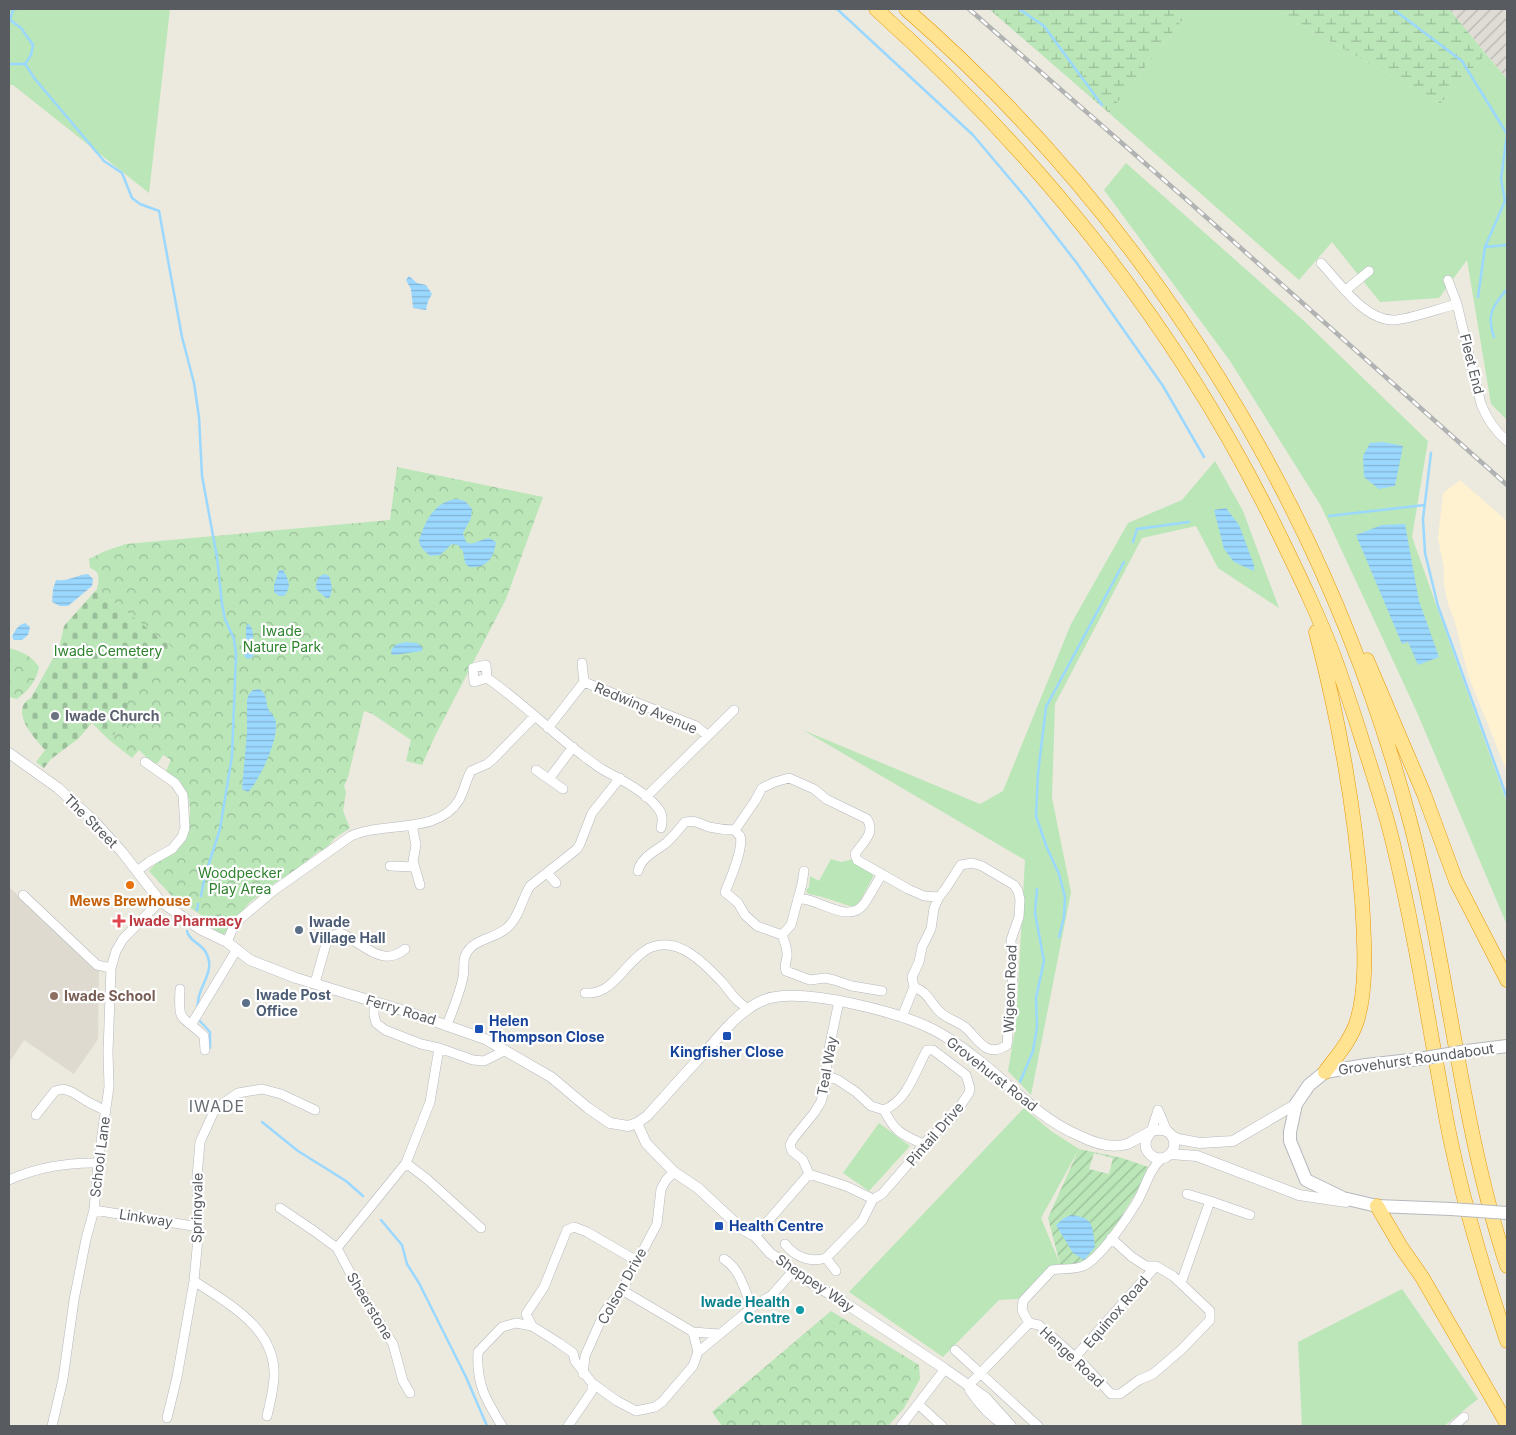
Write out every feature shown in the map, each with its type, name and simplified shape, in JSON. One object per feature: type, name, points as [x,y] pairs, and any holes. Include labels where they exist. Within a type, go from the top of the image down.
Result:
[{"type":"highway","points":[[876,9],[991,120],[1017,148],[1085,228],[1149,312],[1186,367],[1230,440],[1255,485],[1302,580],[1334,656],[1355,716],[1392,838],[1410,923],[1452,1148],[1472,1232],[1507,1341]]},
{"type":"highway","points":[[906,9],[960,58],[1015,113],[1097,206],[1141,262],[1230,394],[1258,443],[1318,562],[1374,703],[1411,824],[1435,934],[1474,1144],[1496,1234],[1507,1266]]},
{"type":"highway","points":[[1318,562],[1336,588],[1424,794],[1456,881],[1507,980]]},
{"type":"highway","points":[[1302,580],[1325,666],[1345,763],[1355,822],[1364,932],[1364,979],[1358,1018],[1350,1037],[1325,1072]]},
{"type":"highway","points":[[1377,1206],[1401,1247],[1422,1277],[1507,1424]]},
{"type":"main road","name":"Grovehurst Roundabout","points":[[1507,1046],[1325,1072],[1309,1085],[1296,1104],[1290,1127],[1290,1141],[1306,1180],[1343,1198],[1377,1206],[1507,1213]]},
{"type":"street","points":[[1322,263],[1364,309],[1378,317],[1395,320],[1457,304]]},
{"type":"street","points":[[1346,290],[1368,271]]},
{"type":"street","name":"Fleet End","points":[[1448,280],[1457,304],[1481,404],[1497,433],[1507,442]]},
{"type":"street","name":"Redwing Avenue","points":[[548,728],[584,682],[582,663]]},
{"type":"street","points":[[487,678],[512,694],[572,748],[646,797],[662,814],[661,828]]},
{"type":"street","name":"Redwing Avenue","points":[[584,682],[696,726],[708,736]]},
{"type":"street","points":[[646,797],[734,710]]},
{"type":"street","points":[[227,942],[232,930],[240,919],[273,891],[351,836],[358,832],[412,825],[442,817],[459,800],[469,775],[475,768],[487,764],[493,759],[536,716]]},
{"type":"street","points":[[549,779],[572,748]]},
{"type":"street","name":"The Street","points":[[9,753],[58,788],[94,821],[160,901]]},
{"type":"street","points":[[137,871],[172,848],[182,837],[185,828],[183,795],[175,783],[145,762]]},
{"type":"street","points":[[536,770],[563,790]]},
{"type":"street","points":[[447,1025],[464,975],[465,954],[474,944],[508,928],[514,920],[530,886],[548,874],[576,849],[580,844],[592,813],[620,778]]},
{"type":"street","points":[[734,830],[762,788],[789,778],[814,789],[826,799],[866,819],[870,825],[870,832],[855,854],[856,860],[908,889],[924,896],[939,897],[934,908],[931,929],[922,947],[919,962],[912,977],[914,987],[902,1017]]},
{"type":"street","points":[[638,871],[639,866],[651,853],[666,844],[686,822],[696,821],[716,829],[734,830],[740,836],[740,843],[725,892],[738,903],[745,915],[757,926],[782,936],[786,946],[787,956],[784,967],[786,971],[810,980],[825,978],[852,986],[882,991]]},
{"type":"street","points":[[412,825],[416,845],[413,862],[420,885]]},
{"type":"street","name":"Wigeon Road","points":[[914,987],[927,993],[939,1012],[965,1027],[980,1044],[991,1049],[1000,1049],[1007,1045],[1013,974],[1012,940],[1019,917],[1020,900],[1018,891],[1014,885],[1006,880],[982,866],[972,863],[961,865],[939,897]]},
{"type":"street","points":[[390,866],[414,868]]},
{"type":"street","points":[[782,936],[791,926],[804,871]]},
{"type":"street","points":[[548,874],[556,883]]},
{"type":"street","points":[[798,898],[840,911],[856,912],[863,906],[882,874]]},
{"type":"street","points":[[23,895],[97,965],[111,968]]},
{"type":"street","name":"Ferry Road","points":[[160,901],[200,929],[227,942],[250,960],[260,965],[485,1039],[551,1077],[610,1123],[628,1126],[637,1123]]},
{"type":"street","name":"School Lane","points":[[52,1426],[63,1379],[74,1300],[86,1239],[94,1210],[98,1163],[109,1087],[108,1052],[111,968],[116,951],[123,938],[160,901]]},
{"type":"street","points":[[315,983],[330,936],[340,933],[383,957],[397,956],[405,949]]},
{"type":"street","points":[[591,996],[604,990],[631,963],[651,947],[670,944],[687,952],[701,962],[747,1009]]},
{"type":"street","points":[[195,1018],[237,949]]},
{"type":"street","points":[[180,989],[180,1017],[195,1018]]},
{"type":"street","name":"Grovehurst Road","points":[[637,1123],[647,1116],[747,1009],[763,1000],[785,996],[839,1002],[902,1017],[930,1028],[953,1041],[979,1060],[1034,1108],[1060,1126],[1105,1146],[1126,1144],[1151,1132]]},
{"type":"street","points":[[374,1002],[376,1023],[385,1030],[421,1044],[473,1060],[484,1061],[504,1051]]},
{"type":"street","name":"Teal Way","points":[[809,1174],[803,1160],[792,1151],[790,1145],[821,1102],[828,1076],[826,1063],[839,1002]]},
{"type":"street","points":[[195,1018],[204,1036],[205,1050]]},
{"type":"street","points":[[337,1248],[406,1163],[430,1102],[439,1048]]},
{"type":"street","name":"Pintail Drive","points":[[826,1258],[862,1221],[874,1199],[882,1194],[902,1173],[923,1144],[952,1118],[965,1100],[970,1088],[966,1075],[933,1050],[927,1050],[902,1097],[892,1107],[884,1110]]},
{"type":"street","points":[[828,1076],[856,1092],[871,1106],[884,1110],[892,1126],[904,1135],[923,1144]]},
{"type":"street","points":[[36,1115],[55,1091],[63,1089],[106,1111]]},
{"type":"street","name":"Springvale","points":[[167,1418],[177,1377],[194,1281],[199,1227],[197,1176],[200,1142],[215,1109],[238,1093],[262,1089],[281,1094],[315,1110]]},
{"type":"street","points":[[1151,1132],[1160,1129],[1178,1139],[1200,1143],[1233,1141],[1296,1104]]},
{"type":"street","points":[[1158,1110],[1166,1129],[1171,1135],[1174,1146],[1153,1167],[1148,1178],[1150,1167],[1146,1140],[1154,1128],[1158,1110]]},
{"type":"street","name":"Sheppey Way","points":[[637,1123],[646,1143],[674,1172],[698,1188],[742,1228],[756,1236],[770,1253],[793,1271],[945,1369],[985,1398],[1011,1426]]},
{"type":"street","name":"Grovehurst Road","points":[[1126,1144],[1148,1152]]},
{"type":"street","points":[[1148,1152],[1157,1158],[1166,1156],[1197,1156],[1299,1196],[1377,1206]]},
{"type":"street","points":[[9,1180],[66,1164],[78,1162],[98,1163]]},
{"type":"street","points":[[406,1163],[481,1228]]},
{"type":"street","name":"Colson Drive","points":[[584,1374],[586,1356],[605,1311],[622,1290],[657,1224],[661,1189],[674,1172]]},
{"type":"street","points":[[756,1236],[809,1174],[846,1186],[874,1199]]},
{"type":"street","name":"Henge Road","points":[[1111,1238],[1132,1257],[1146,1266],[1156,1266],[1174,1276],[1210,1311],[1210,1320],[1181,1350],[1153,1374],[1139,1380],[1120,1394],[1111,1394],[1075,1357],[1039,1326],[1029,1323],[1022,1310],[1023,1300],[1052,1270],[1081,1267],[1092,1261],[1137,1202],[1148,1178]]},
{"type":"street","points":[[1187,1194],[1250,1215]]},
{"type":"street","points":[[1181,1283],[1210,1201]]},
{"type":"street","name":"Sheerstone","points":[[280,1208],[337,1248],[354,1282],[393,1344],[403,1381],[410,1393]]},
{"type":"street","name":"Linkway","points":[[94,1210],[199,1227]]},
{"type":"street","points":[[532,1326],[526,1314],[544,1287],[567,1230],[574,1227],[587,1232],[637,1260]]},
{"type":"street","points":[[786,1244],[803,1258],[812,1260],[826,1258],[836,1271]]},
{"type":"street","points":[[724,1259],[732,1265],[743,1285],[749,1303],[754,1306]]},
{"type":"street","name":"Equinox Road","points":[[1075,1357],[1156,1266]]},
{"type":"street","points":[[502,1426],[486,1400],[480,1385],[477,1368],[478,1352],[502,1327],[516,1323],[532,1326],[559,1342],[573,1353],[575,1361],[592,1383],[616,1401],[636,1411],[655,1407],[662,1402],[693,1366],[698,1352],[754,1306],[772,1295],[793,1271]]},
{"type":"street","points":[[194,1281],[236,1309],[261,1332],[271,1351],[274,1377],[268,1416]]},
{"type":"street","points":[[622,1290],[693,1332],[719,1334]]},
{"type":"street","points":[[1006,1426],[996,1420],[978,1403],[968,1386],[1029,1323]]},
{"type":"street","points":[[693,1332],[698,1352]]},
{"type":"street","points":[[955,1350],[1038,1426]]},
{"type":"street","points":[[901,1426],[945,1369]]},
{"type":"street","points":[[568,1426],[592,1390],[592,1383]]},
{"type":"street","points":[[918,1404],[942,1426]]},
{"type":"street","points":[[1454,1426],[1464,1417]]},
{"type":"shaded area","points":[[1449,9],[1507,9],[1507,84],[1506,78]]},
{"type":"shaded area","points":[[1460,480],[1507,521],[1507,772],[1468,675],[1444,584],[1444,569],[1438,538],[1443,493]]},
{"type":"shaded area","name":"Iwade School","points":[[9,887],[99,970],[98,1039],[74,1074],[24,1040],[9,1063]]},
{"type":"green space","points":[[9,9],[170,9],[149,193],[13,85],[9,85]]},
{"type":"green space","points":[[989,9],[1191,9],[1109,113]]},
{"type":"green space","points":[[1191,9],[1274,9],[1440,104],[1486,54],[1506,78],[1507,420],[1491,404],[1467,260],[1439,298],[1380,302],[1332,242],[1299,280],[1109,113]]},
{"type":"green space","points":[[1274,9],[1449,9],[1486,54],[1440,104]]},
{"type":"green space","points":[[1126,163],[1303,320],[1428,441],[1412,537],[1507,803],[1507,925],[1416,710],[1321,506],[1230,361],[1104,190]]},
{"type":"green space","points":[[1215,461],[1243,511],[1279,608],[1218,568],[1196,526],[1142,538],[1055,704],[1052,798],[1071,892],[1031,1095],[1008,1071],[1016,1024],[1025,860],[803,730],[980,804],[1003,791],[1071,624],[1128,523],[1182,500]]},
{"type":"green space","name":"Iwade Nature Park","points":[[397,467],[543,497],[506,599],[422,765],[406,761],[411,740],[371,713],[364,711],[348,777],[344,786],[346,792],[343,811],[350,828],[287,877],[276,882],[249,903],[226,933],[221,935],[208,924],[210,921],[171,895],[149,871],[160,860],[177,850],[181,845],[189,823],[190,807],[187,794],[178,781],[166,771],[170,759],[163,755],[158,763],[153,764],[139,750],[132,758],[108,739],[137,716],[120,696],[174,649],[97,589],[98,574],[90,568],[89,559],[126,544],[390,520]]},
{"type":"green space","name":"Iwade Cemetery","points":[[97,589],[174,649],[121,696],[137,716],[108,739],[92,723],[78,739],[51,759],[44,768],[36,762],[45,750],[30,732],[22,710],[25,703],[31,698],[56,653],[58,653],[64,626]]},
{"type":"green space","points":[[9,648],[26,654],[39,667],[31,685],[17,699],[9,697]]},
{"type":"green space","points":[[831,859],[841,862],[854,859],[872,872],[873,877],[860,901],[854,907],[808,894],[806,890],[809,887],[810,876],[819,881]]},
{"type":"green space","points":[[1024,1108],[1051,1131],[1079,1149],[1041,1218],[1060,1264],[1049,1266],[1018,1299],[999,1300],[943,1357],[849,1292]]},
{"type":"green space","points":[[879,1123],[910,1146],[869,1191],[843,1173]]},
{"type":"green space","points":[[1079,1149],[1122,1158],[1148,1167],[1136,1193],[1111,1233],[1093,1257],[1077,1265],[1060,1264],[1048,1218]],"holes":[[[1094,1153],[1113,1158],[1109,1174],[1089,1169]],[[1064,1218],[1073,1252],[1057,1225]]]},
{"type":"green space","points":[[1402,1289],[1478,1399],[1444,1426],[1302,1426],[1298,1342]]},
{"type":"green space","points":[[831,1311],[919,1365],[920,1379],[904,1408],[888,1426],[722,1426],[712,1412]]},
{"type":"water","points":[[409,276],[417,283],[426,285],[432,294],[426,310],[413,308],[411,289],[406,280]]},
{"type":"water","points":[[1383,442],[1403,446],[1395,486],[1379,489],[1364,477],[1363,456],[1370,443]]},
{"type":"water","points":[[458,499],[465,501],[472,509],[471,518],[463,533],[467,542],[473,543],[489,538],[496,542],[491,557],[480,566],[469,567],[465,563],[463,551],[458,545],[452,544],[440,555],[430,556],[419,543],[424,526],[435,509],[445,502]]},
{"type":"water","points":[[1226,508],[1239,525],[1254,565],[1254,571],[1234,562],[1224,549],[1214,510]]},
{"type":"water","points":[[1405,524],[1419,601],[1439,657],[1418,665],[1408,642],[1402,644],[1356,535],[1382,525]]},
{"type":"water","points":[[279,570],[283,570],[289,583],[288,590],[284,596],[279,596],[274,592],[274,585]]},
{"type":"water","points":[[88,574],[93,579],[92,586],[68,606],[60,606],[52,602],[56,580]]},
{"type":"water","points":[[325,574],[329,576],[331,585],[329,598],[326,598],[316,589],[318,579]]},
{"type":"water","points":[[25,623],[30,627],[28,635],[22,640],[14,640],[12,637],[16,630]]},
{"type":"water","points":[[249,624],[253,632],[253,657],[248,659],[242,650],[246,639],[246,626]]},
{"type":"water","points":[[406,642],[417,643],[422,647],[422,651],[391,654],[394,646]]},
{"type":"water","points":[[259,689],[265,696],[276,726],[268,757],[258,778],[248,792],[242,789],[247,732],[247,700],[253,690]]},
{"type":"water","points":[[1071,1215],[1084,1218],[1091,1224],[1095,1247],[1084,1260],[1073,1253],[1056,1225]]},
{"type":"waterway","points":[[16,9],[13,10],[10,20],[21,28],[33,45],[31,55],[25,64],[35,79],[104,161],[122,173],[132,198],[140,204],[159,211],[182,337],[194,383],[199,417],[202,476],[217,557],[222,604],[225,619],[234,639],[236,654],[232,756],[220,829],[205,876],[201,896]]},
{"type":"waterway","points":[[837,9],[973,135],[1027,199],[1076,262],[1163,386],[1204,457]]},
{"type":"waterway","points":[[1019,9],[1044,26],[1102,105]]},
{"type":"waterway","points":[[1393,9],[1462,61],[1507,134],[1501,179],[1505,201],[1485,247],[1478,297]]},
{"type":"waterway","points":[[9,64],[25,64]]},
{"type":"waterway","points":[[1485,247],[1507,245]]},
{"type":"waterway","points":[[1494,337],[1491,322],[1492,311],[1507,289]]},
{"type":"waterway","points":[[1431,453],[1423,519],[1425,553],[1438,606],[1507,798]]},
{"type":"waterway","points":[[1329,516],[1425,505]]},
{"type":"waterway","points":[[1133,542],[1137,529],[1189,522]]},
{"type":"waterway","points":[[1059,937],[1064,917],[1065,897],[1059,874],[1047,848],[1036,816],[1038,773],[1046,707],[1124,562]]},
{"type":"waterway","points":[[1020,1082],[1033,1051],[1037,1027],[1036,998],[1044,961],[1035,913],[1037,889]]},
{"type":"waterway","points":[[197,910],[198,904]]},
{"type":"waterway","points":[[187,931],[190,937],[205,951],[209,962],[208,972],[199,995],[197,1009]]},
{"type":"waterway","points":[[198,1017],[210,1032],[210,1048]]},
{"type":"waterway","points":[[262,1122],[298,1151],[346,1181],[363,1196]]},
{"type":"waterway","points":[[381,1220],[402,1245],[407,1264],[419,1283],[466,1377],[487,1426]]},
{"type":"railway","points":[[969,9],[1507,485]]},
{"type":"place","name":"Iwade Church","points":[[55,716]]},
{"type":"place","name":"Mews Brewhouse","points":[[130,885]]},
{"type":"place","name":"Iwade Pharmacy","points":[[119,921]]},
{"type":"place","name":"Iwade Village Hall","points":[[299,930]]},
{"type":"place","name":"Iwade School","points":[[54,996]]},
{"type":"place","name":"Iwade Post Office","points":[[246,1003]]},
{"type":"place","name":"Helen Thompson Close","points":[[479,1029]]},
{"type":"place","name":"Kingfisher Close","points":[[727,1036]]},
{"type":"place","name":"Health Centre","points":[[719,1226]]},
{"type":"place","name":"Iwade Health Centre","points":[[800,1310]]},
{"type":"district","name":"IWADE","points":[[217,1106]]},
{"type":"park label","name":"Woodpecker Play Area","points":[[240,882]]}]
